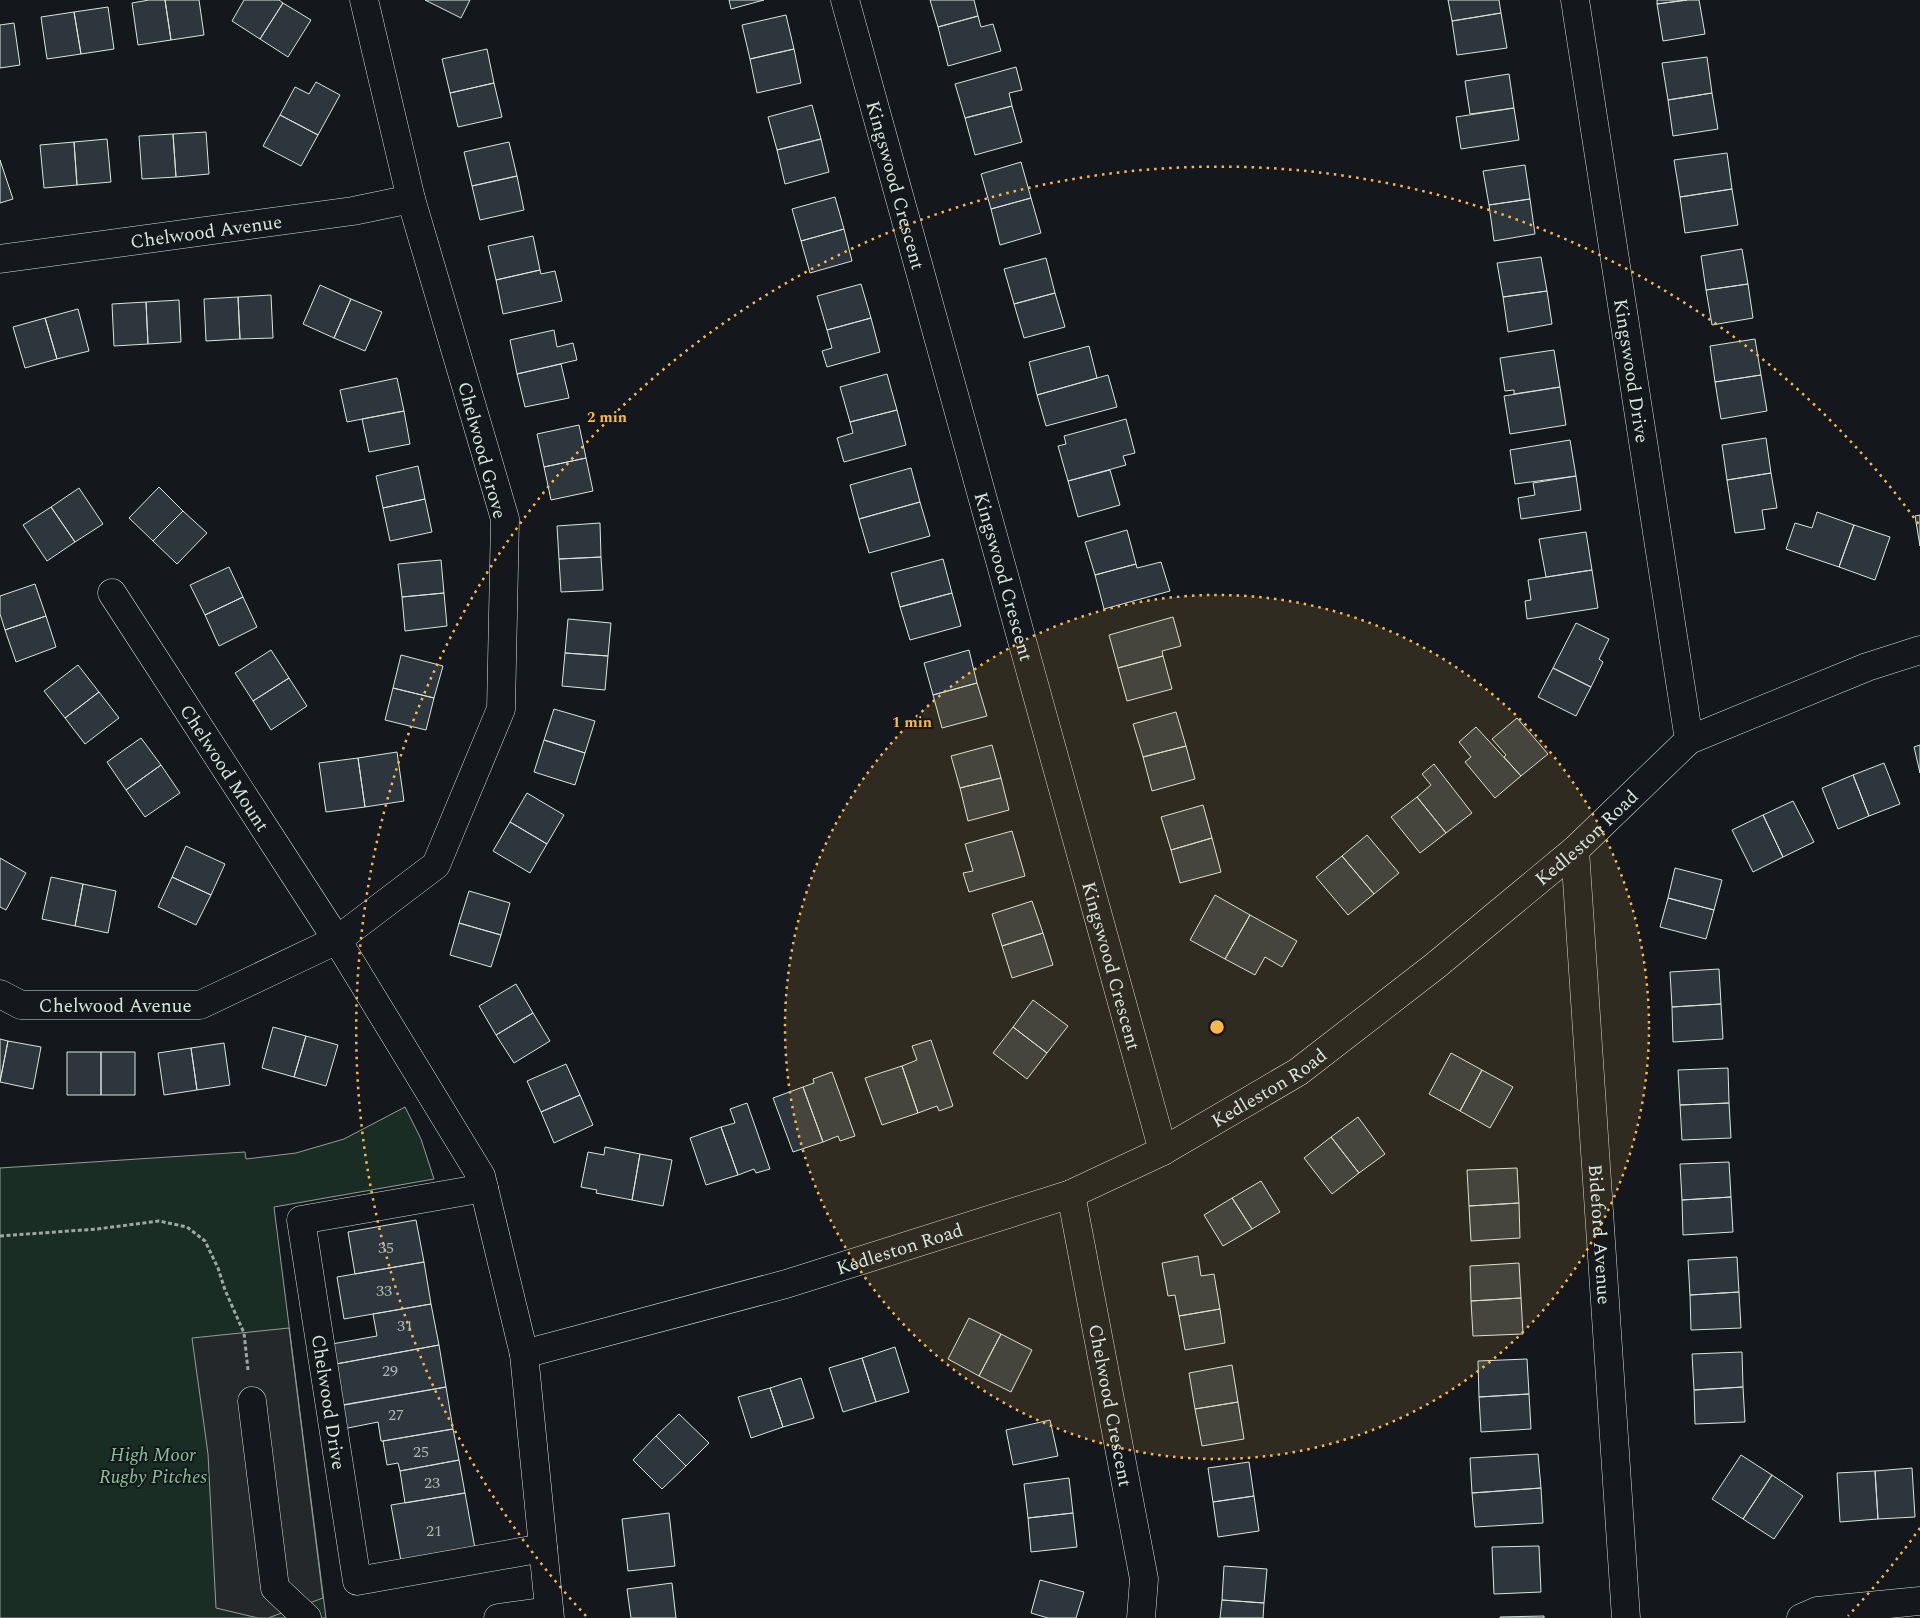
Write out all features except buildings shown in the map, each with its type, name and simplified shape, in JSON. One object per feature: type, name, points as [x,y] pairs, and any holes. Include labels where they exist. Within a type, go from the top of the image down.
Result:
[{"type":"street","name":"Chelwood Grove","points":[[337,940],[436,865],[501,709],[504,519],[411,199],[364,0]]},
{"type":"street","name":"Kingswood Crescent","points":[[845,0],[1163,1151]]},
{"type":"street","name":"Kingswood Drive","points":[[1575,0],[1689,740]]},
{"type":"street","name":"Chelwood Avenue","points":[[0,259],[353,212],[411,199]]},
{"type":"street","name":"Chelwood Mount","points":[[112,593],[337,940]]},
{"type":"street","name":"Kedleston Road","points":[[524,1354],[786,1284],[1071,1194],[1163,1151],[1298,1072],[1435,966],[1575,850],[1689,740],[1867,667],[1920,650]]},
{"type":"street","name":"Bideford Avenue","points":[[1575,850],[1626,1618]]},
{"type":"street","name":"Chelwood Avenue","points":[[0,994],[21,1005],[200,1005],[337,940]]},
{"type":"street","points":[[337,940],[482,1176],[524,1354],[549,1614],[498,1618]]},
{"type":"street","name":"Chelwood Drive","points":[[484,1188],[302,1220],[357,1581],[543,1548]]},
{"type":"street","name":"Chelwood Crescent","points":[[1071,1194],[1144,1579],[1141,1618]]},
{"type":"street","points":[[252,1401],[275,1588],[307,1618]]},
{"type":"street","points":[[1801,1618],[1818,1611],[1920,1601]]},
{"type":"path","points":[[0,1236],[97,1229],[159,1221],[187,1227],[205,1241],[244,1333],[252,1401]]},
{"type":"green space","name":"High Moor Rugby Pitches","points":[[405,1107],[421,1139],[434,1179],[274,1207],[326,1618],[0,1618],[0,1168],[245,1152],[246,1159],[296,1153],[344,1139]]},
{"type":"shaded area","points":[[289,1328],[323,1598],[268,1618],[258,1618],[216,1608],[208,1454],[192,1338]]}]
